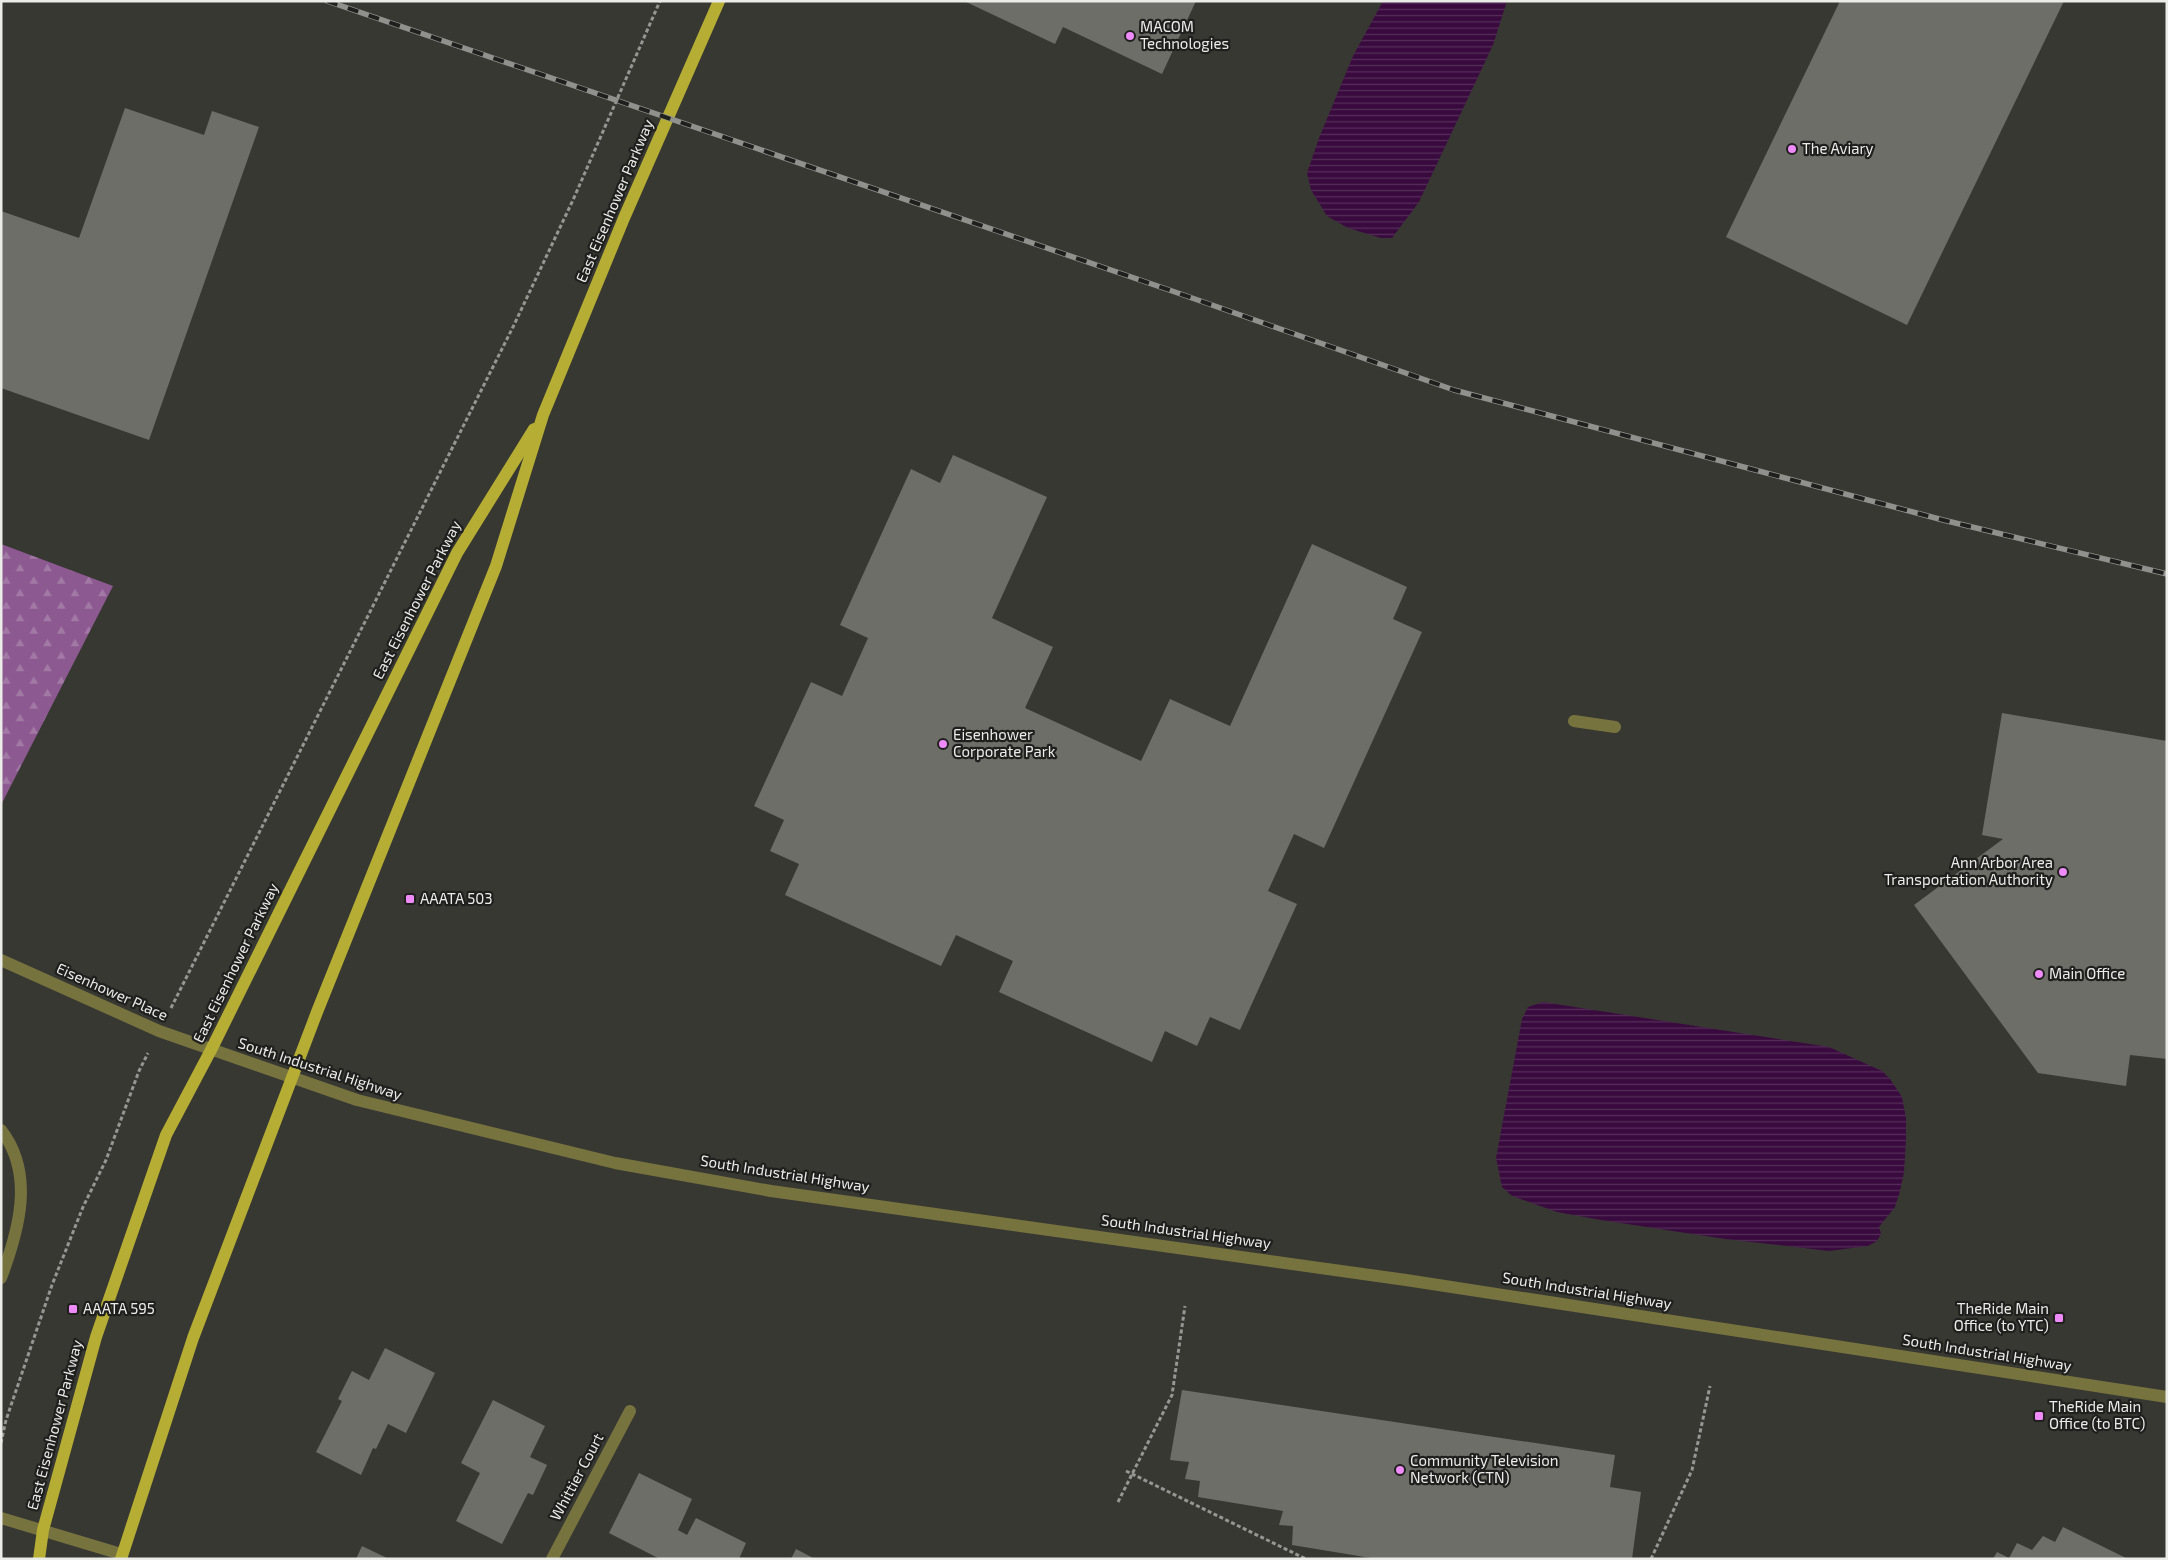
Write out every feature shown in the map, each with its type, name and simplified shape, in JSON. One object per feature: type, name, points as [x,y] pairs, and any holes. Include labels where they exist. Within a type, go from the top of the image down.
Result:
[{"type":"main road","name":"East Eisenhower Parkway","points":[[121,1557],[187,1354],[292,1079],[496,566],[543,415],[624,218],[719,1]]},
{"type":"main road","name":"East Eisenhower Parkway","points":[[39,1559],[43,1530],[96,1338],[166,1134],[211,1050],[456,553],[543,415]]},
{"type":"street","points":[[1574,721],[1615,727]]},
{"type":"street","name":"Eisenhower Place","points":[[1,960],[159,1031],[211,1050]]},
{"type":"street","name":"South Industrial Highway","points":[[211,1050],[373,1105],[615,1163],[761,1189],[1406,1280],[2167,1398]]},
{"type":"street","points":[[1,1130],[9,1140],[20,1173],[20,1219],[1,1278]]},
{"type":"street","name":"Whittier Court","points":[[552,1559],[630,1411]]},
{"type":"street","points":[[1,1518],[43,1530],[121,1557]]},
{"type":"path","points":[[185,980],[513,328],[573,200],[660,1]]},
{"type":"path","points":[[1,1443],[6,1420],[52,1285],[83,1208],[106,1160],[139,1071]]},
{"type":"path","points":[[1118,1502],[1172,1395],[1185,1306]]},
{"type":"path","points":[[1651,1559],[1692,1470],[1710,1386]]},
{"type":"path","points":[[1126,1471],[1134,1473],[1306,1559]]},
{"type":"green space","points":[[1,544],[113,586],[1,805]]},
{"type":"shaded area","points":[[1383,1],[1507,1],[1493,45],[1419,202],[1392,238],[1381,238],[1348,228],[1327,216],[1311,190],[1307,173],[1319,138],[1353,56]]},
{"type":"shaded area","points":[[1543,1002],[1829,1047],[1882,1071],[1902,1097],[1906,1118],[1906,1140],[1904,1172],[1900,1191],[1895,1207],[1879,1227],[1881,1234],[1877,1241],[1868,1246],[1829,1251],[1725,1239],[1557,1212],[1512,1196],[1502,1187],[1496,1158],[1522,1019],[1528,1007]]},
{"type":"building","name":"MACOM Technologies","points":[[964,1],[1196,1],[1162,74],[1063,27],[1055,44]]},
{"type":"building","points":[[1840,1],[2064,1],[1907,325],[1726,237]]},
{"type":"building","points":[[125,108],[204,135],[212,111],[259,127],[149,440],[1,388],[1,211],[79,238]]},
{"type":"building","name":"Eisenhower Corporate Park","points":[[953,455],[1047,497],[992,618],[1053,647],[1025,708],[1141,761],[1170,699],[1230,726],[1312,544],[1407,587],[1393,619],[1422,632],[1324,848],[1294,834],[1268,891],[1297,904],[1240,1030],[1210,1017],[1197,1046],[1165,1031],[1152,1062],[999,992],[1013,961],[956,935],[941,966],[785,895],[799,864],[770,851],[784,820],[754,806],[811,682],[842,696],[868,638],[840,625],[911,469],[940,483]]},
{"type":"building","name":"Ann Arbor Area Transportation Authority","points":[[2002,713],[2167,741],[2167,1059],[2130,1055],[2126,1086],[2038,1073],[1914,905],[2003,839],[1982,835]]},
{"type":"building","points":[[385,1348],[435,1373],[406,1433],[388,1424],[376,1449],[373,1448],[361,1475],[316,1452],[342,1401],[338,1399],[352,1371],[369,1380]]},
{"type":"building","name":"Community Television Network (CTN)","points":[[1182,1390],[1615,1455],[1610,1487],[1641,1492],[1632,1559],[1377,1559],[1292,1545],[1293,1526],[1279,1525],[1283,1511],[1198,1497],[1200,1481],[1185,1479],[1189,1462],[1170,1460]]},
{"type":"building","points":[[493,1400],[545,1426],[530,1457],[547,1465],[533,1495],[528,1493],[502,1544],[456,1521],[480,1473],[461,1463]]},
{"type":"building","points":[[639,1473],[692,1499],[678,1530],[687,1535],[696,1518],[746,1543],[739,1559],[660,1559],[609,1533]]},
{"type":"building","points":[[2063,1527],[2128,1559],[1993,1559],[1997,1552],[2009,1558],[2017,1543],[2032,1550],[2043,1536],[2055,1542]]},
{"type":"building","points":[[362,1546],[389,1559],[356,1559]]},
{"type":"building","points":[[796,1549],[815,1559],[791,1559]]},
{"type":"railway","points":[[327,1],[1175,292],[1454,390],[1943,520],[2167,574]]},
{"type":"place","name":"MACOM Technologies","points":[[1130,36]]},
{"type":"place","name":"The Aviary","points":[[1792,149]]},
{"type":"place","name":"Eisenhower Corporate Park","points":[[943,744]]},
{"type":"place","name":"Ann Arbor Area Transportation Authority","points":[[2063,872]]},
{"type":"place","name":"AAATA 503","points":[[410,899]]},
{"type":"place","name":"Main Office","points":[[2039,974]]},
{"type":"place","name":"AAATA 595","points":[[73,1309]]},
{"type":"place","name":"TheRide Main Office (to YTC)","points":[[2059,1318]]},
{"type":"place","name":"TheRide Main Office (to BTC)","points":[[2039,1416]]},
{"type":"place","name":"Community Television Network (CTN)","points":[[1400,1470]]}]
